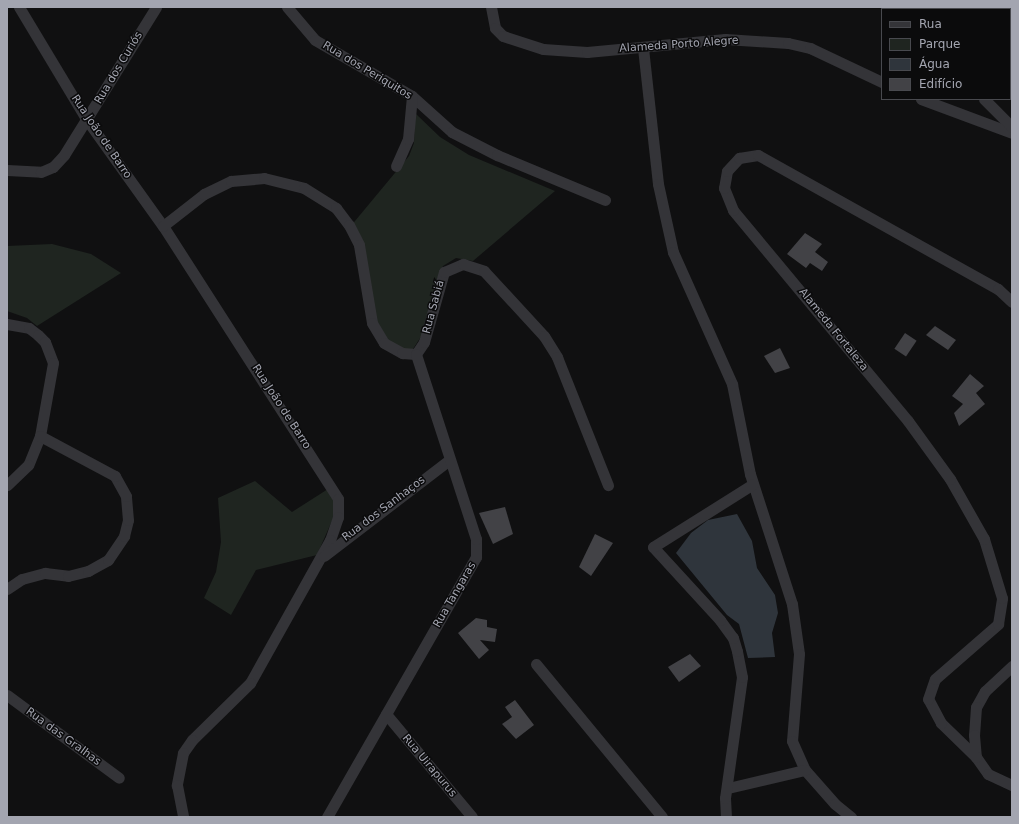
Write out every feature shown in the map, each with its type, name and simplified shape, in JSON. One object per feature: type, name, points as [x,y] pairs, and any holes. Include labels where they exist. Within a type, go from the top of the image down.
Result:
[{"type":"street","name":"Rua João de Barro","points":[[19,7],[88,120],[163,226],[338,499],[338,517],[320,559],[250,683],[192,740],[183,753],[177,785],[183,817]]},
{"type":"street","name":"Rua dos Curiós","points":[[7,170],[33,173],[53,167],[88,120],[156,7]]},
{"type":"street","name":"Rua dos Periquitos","points":[[287,7],[316,40],[412,96],[470,143],[605,200]]},
{"type":"street","name":"Alameda Porto Alegre","points":[[491,7],[495,28],[512,42],[543,49],[587,52],[643,48],[725,39],[788,43],[810,48],[881,82]]},
{"type":"street","points":[[643,48],[658,184],[673,252],[732,384],[752,484],[795,619],[798,654],[792,740],[805,770],[835,804],[851,817]]},
{"type":"street","points":[[396,166],[408,139],[412,96]]},
{"type":"street","points":[[924,100],[1012,133]]},
{"type":"street","points":[[985,100],[1012,127]]},
{"type":"street","name":"Alameda Fortaleza","points":[[1012,302],[998,289],[758,156],[739,158],[727,172],[724,188],[733,210],[908,421],[950,479],[984,539],[1002,598],[1000,618],[990,632],[935,679],[928,699],[941,723],[976,757],[988,774],[1012,785]]},
{"type":"street","points":[[163,226],[204,194],[231,181],[264,178],[304,188],[336,208],[349,225],[359,245],[372,323],[384,344],[402,353],[416,354]]},
{"type":"street","name":"Rua Sabiá","points":[[416,354],[429,330],[444,272],[463,264],[484,271],[544,336],[557,357],[608,485]]},
{"type":"street","points":[[7,324],[29,328],[38,335],[45,342],[53,363],[40,436],[28,465],[16,480],[7,485]]},
{"type":"street","name":"Rua Tangaras","points":[[327,817],[476,557],[476,539],[449,460],[416,354]]},
{"type":"street","points":[[7,589],[22,578],[44,573],[68,576],[88,571],[108,560],[124,536],[128,520],[126,496],[115,476],[40,436]]},
{"type":"street","name":"Rua dos Sanhaços","points":[[320,559],[449,460]]},
{"type":"street","points":[[726,817],[728,788],[742,677],[733,638],[653,547],[752,484]]},
{"type":"street","points":[[536,664],[662,817]]},
{"type":"street","points":[[976,757],[976,707],[985,691],[1012,666]]},
{"type":"street","name":"Rua das Gralhas","points":[[7,694],[119,778]]},
{"type":"street","name":"Rua Uirapurus","points":[[386,714],[472,817]]},
{"type":"street","points":[[728,788],[805,770]]},
{"type":"green space","points":[[415,113],[440,137],[469,155],[555,191],[473,261],[456,258],[443,266],[436,281],[426,329],[411,352],[386,341],[375,322],[350,227],[409,156],[414,143]]},
{"type":"green space","points":[[52,244],[91,254],[121,273],[37,326],[27,318],[7,311],[7,246]]},
{"type":"green space","points":[[255,481],[292,512],[328,489],[334,500],[334,516],[317,555],[256,570],[231,615],[204,598],[216,572],[221,542],[218,498]]},
{"type":"water","points":[[737,514],[752,541],[757,568],[775,595],[778,613],[772,633],[775,657],[748,658],[739,624],[727,615],[676,553],[691,533],[708,520]]},
{"type":"building","points":[[805,233],[822,244],[815,252],[828,262],[822,271],[810,263],[806,268],[787,254]]},
{"type":"building","points":[[935,326],[956,340],[948,350],[926,335]]},
{"type":"building","points":[[905,333],[917,341],[906,357],[894,349]]},
{"type":"building","points":[[780,348],[790,368],[775,373],[764,356]]},
{"type":"building","points":[[970,374],[984,386],[976,393],[985,404],[959,426],[954,413],[963,404],[952,396]]},
{"type":"building","points":[[505,507],[513,534],[493,544],[479,513]]},
{"type":"building","points":[[595,534],[613,543],[591,576],[579,567]]},
{"type":"building","points":[[476,618],[487,620],[487,627],[497,629],[495,642],[480,640],[489,650],[479,659],[458,633]]},
{"type":"building","points":[[690,654],[701,666],[679,682],[668,667]]},
{"type":"building","points":[[515,700],[534,725],[516,739],[502,724],[512,717],[505,707]]}]
